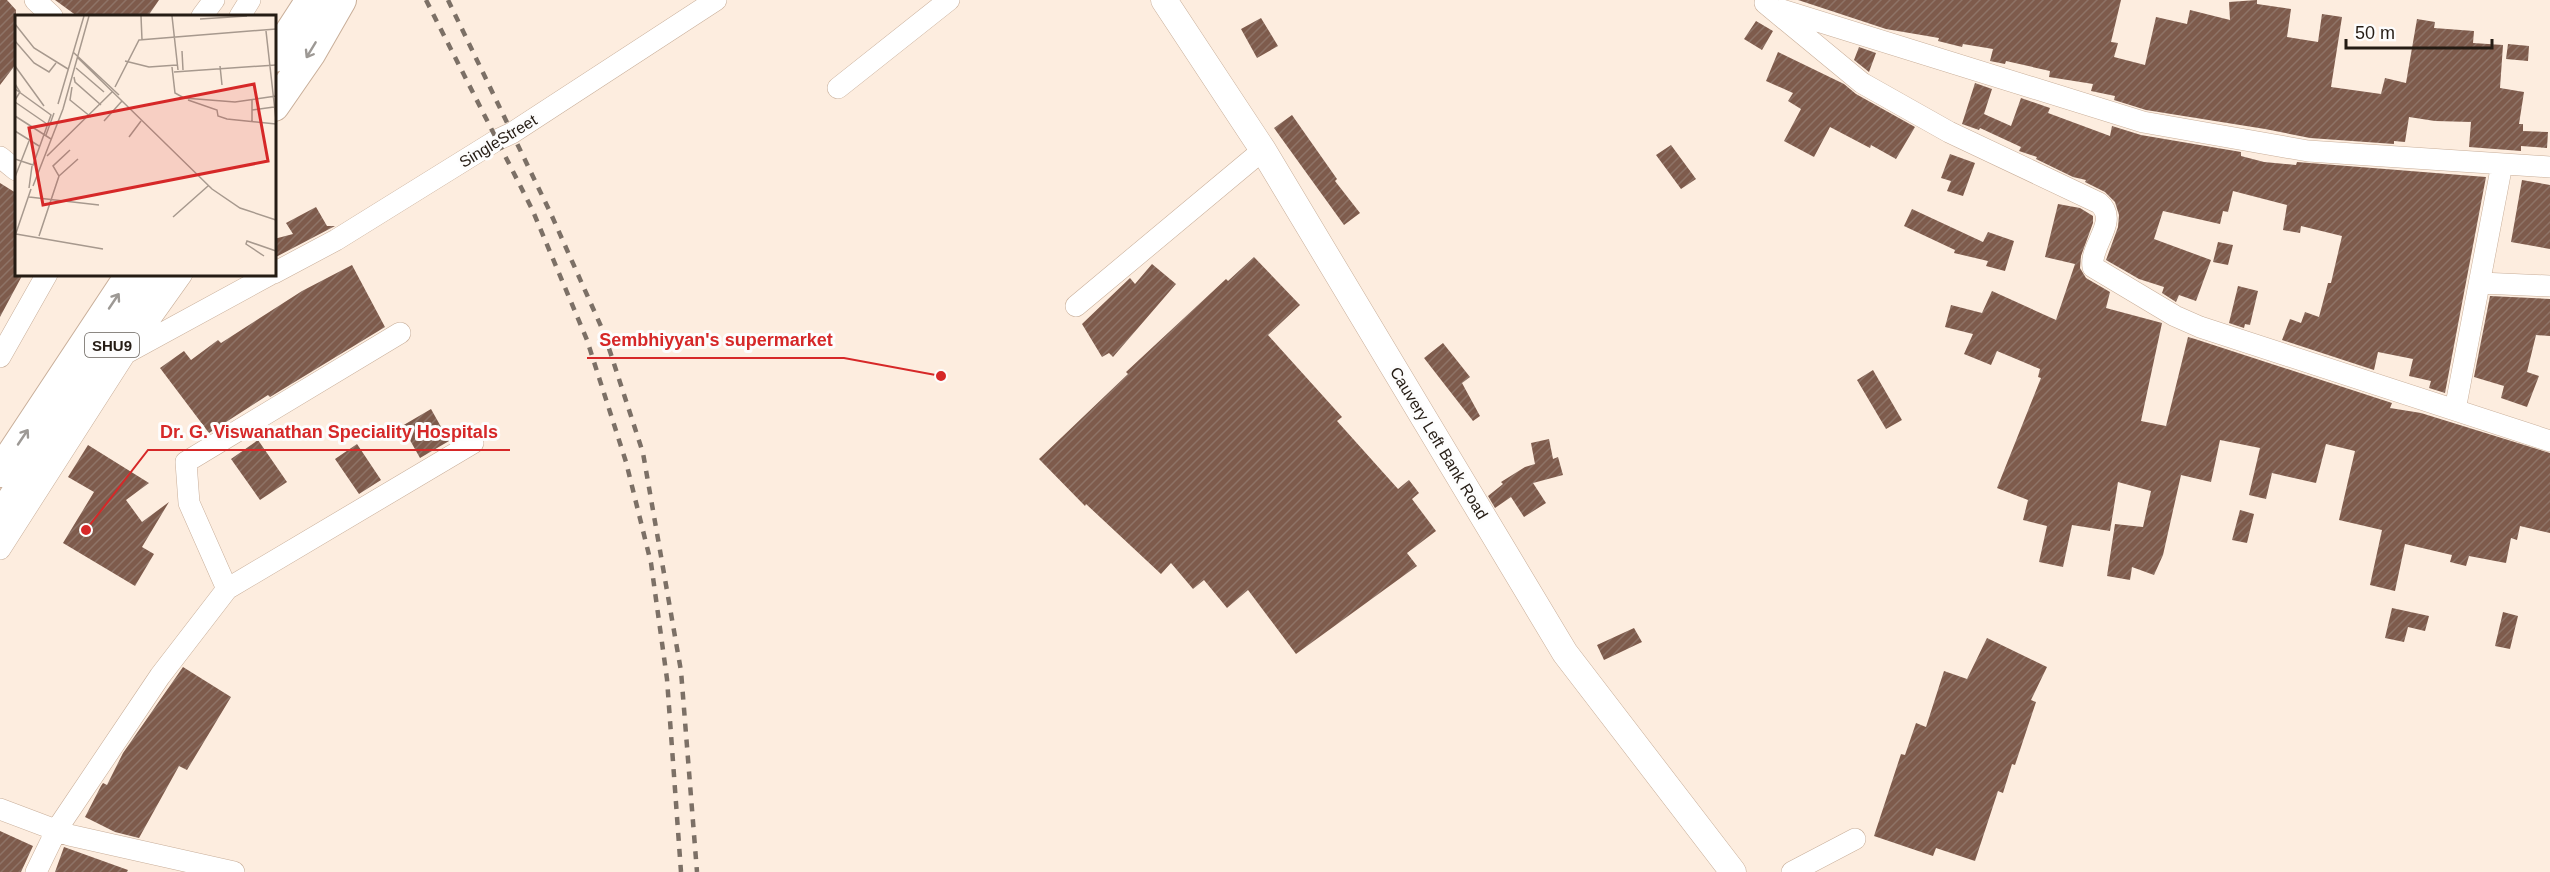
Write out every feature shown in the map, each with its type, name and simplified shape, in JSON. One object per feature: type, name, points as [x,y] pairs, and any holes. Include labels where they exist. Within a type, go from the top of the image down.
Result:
[{"type":"highway","points":[[276,54],[311,0]]},
{"type":"highway","points":[[276,103],[310,54],[341,0]]},
{"type":"highway","name":"SHU9","points":[[0,519],[130,276]]},
{"type":"highway","name":"SHU9","points":[[0,472],[57,409],[154,276]]},
{"type":"main road","name":"Cauvery Left Bank Road","points":[[1164,0],[1263,150],[1565,653],[1733,872]]},
{"type":"street","points":[[35,0],[51,15]]},
{"type":"street","points":[[203,15],[214,0]]},
{"type":"street","points":[[241,15],[250,0]]},
{"type":"street","points":[[838,88],[949,0]]},
{"type":"street","points":[[1762,1],[1788,13],[2143,122],[2308,151],[2550,166]]},
{"type":"street","points":[[1762,1],[1862,83],[1949,132],[2099,202],[2104,207],[2107,217],[2092,266],[2121,286],[2188,323],[2550,441]]},
{"type":"street","name":"SingleStreet","points":[[276,272],[336,240],[497,140],[512,134],[707,3]]},
{"type":"street","points":[[1076,306],[1263,150]]},
{"type":"street","points":[[0,157],[15,169]]},
{"type":"street","points":[[2455,410],[2502,164]]},
{"type":"street","points":[[0,357],[46,276]]},
{"type":"street","points":[[0,549],[125,354],[181,276]]},
{"type":"street","name":"SingleStreet","points":[[125,354],[269,276]]},
{"type":"street","points":[[2481,283],[2550,286]]},
{"type":"street","points":[[227,589],[189,503],[186,462],[400,333]]},
{"type":"street","points":[[36,872],[57,829],[160,676],[227,589],[473,443]]},
{"type":"street","points":[[0,809],[69,835],[234,872]]},
{"type":"street","points":[[1792,872],[1855,839]]},
{"type":"building","points":[[0,0],[7,0],[16,10],[15,65],[0,85]]},
{"type":"building","points":[[55,0],[159,0],[149,15],[76,15]]},
{"type":"building","points":[[1798,0],[2121,0],[2111,42],[2118,43],[2114,57],[2145,65],[2156,17],[2187,24],[2190,10],[2230,20],[2229,2],[2257,0],[2257,4],[2291,9],[2287,37],[2318,42],[2322,14],[2342,17],[2331,87],[2381,94],[2385,78],[2406,83],[2417,19],[2435,22],[2434,28],[2474,31],[2473,43],[2503,45],[2500,88],[2524,92],[2519,124],[2523,124],[2523,131],[2548,132],[2547,148],[2521,146],[2521,151],[2469,147],[2471,122],[2435,121],[2409,117],[2405,142],[2394,141],[2394,144],[2310,138],[2146,110],[2114,100],[2115,96],[2091,91],[2093,84],[2049,77],[2050,71],[2006,61],[2005,64],[1990,61],[1993,49],[1963,44],[1962,47],[1938,41],[1939,38],[1886,29]]},
{"type":"building","points":[[1261,18],[1278,46],[1257,58],[1241,29]]},
{"type":"building","points":[[1756,21],[1773,31],[1762,50],[1744,39]]},
{"type":"building","points":[[2508,44],[2529,46],[2528,61],[2506,59]]},
{"type":"building","points":[[1859,47],[1876,53],[1869,72],[1854,60]]},
{"type":"building","points":[[1778,52],[1844,84],[1856,94],[1915,127],[1896,159],[1830,127],[1814,157],[1784,141],[1801,109],[1788,101],[1793,93],[1766,81]]},
{"type":"building","points":[[1975,83],[1992,89],[1984,114],[2011,126],[2021,98],[2050,108],[2048,113],[2110,136],[2112,126],[2141,135],[2241,152],[2241,156],[2264,162],[2296,165],[2297,162],[2486,177],[2445,393],[2429,388],[2431,381],[2409,376],[2413,359],[2378,352],[2374,370],[2282,340],[2290,319],[2301,323],[2305,312],[2319,317],[2328,283],[2331,283],[2342,236],[2301,226],[2300,233],[2283,230],[2287,205],[2233,191],[2228,212],[2223,211],[2220,224],[2163,211],[2154,239],[2211,260],[2196,301],[2179,295],[2176,302],[2162,293],[2164,287],[2139,279],[2106,260],[2118,227],[2119,215],[2115,202],[2105,192],[2085,182],[2086,180],[2073,177],[2036,159],[2037,157],[2019,151],[2021,147],[1980,128],[1979,130],[1962,124]]},
{"type":"building","points":[[1292,115],[1337,179],[1335,181],[1360,213],[1344,225],[1274,128]]},
{"type":"building","points":[[1671,145],[1696,179],[1681,189],[1656,155]]},
{"type":"building","points":[[1950,154],[1975,163],[1963,196],[1947,191],[1951,181],[1941,178]]},
{"type":"building","points":[[2522,180],[2550,185],[2550,249],[2511,242]]},
{"type":"building","points":[[0,183],[15,192],[15,276],[22,276],[0,317]]},
{"type":"building","points":[[2058,204],[2080,208],[2093,216],[2093,223],[2081,256],[2080,268],[2086,278],[2110,292],[2106,308],[2162,323],[2141,421],[2166,426],[2188,337],[2392,403],[2390,408],[2421,413],[2550,453],[2550,533],[2520,526],[2517,540],[2511,538],[2506,563],[2469,556],[2466,566],[2450,562],[2452,555],[2405,544],[2395,591],[2370,585],[2382,530],[2339,520],[2355,451],[2326,444],[2316,483],[2272,473],[2266,499],[2249,495],[2260,448],[2220,440],[2211,482],[2181,475],[2163,555],[2154,575],[2132,567],[2130,580],[2107,576],[2115,524],[2143,527],[2151,491],[2118,482],[2110,531],[2072,525],[2063,567],[2039,562],[2047,526],[2023,520],[2028,500],[1997,488],[2041,378],[2038,377],[2040,369],[1997,351],[1991,365],[1964,354],[1973,334],[1945,327],[1951,305],[1982,313],[1992,291],[2056,320],[2075,264],[2045,257]]},
{"type":"building","points":[[316,207],[327,226],[335,226],[276,257],[276,238],[293,234],[286,223]]},
{"type":"building","points":[[1912,209],[1983,242],[1988,232],[2014,241],[2005,271],[1986,266],[1988,261],[1954,253],[1955,250],[1904,226]]},
{"type":"building","points":[[2218,242],[2233,245],[2228,265],[2213,262]]},
{"type":"building","points":[[1254,257],[1300,305],[1268,335],[1342,417],[1337,421],[1398,489],[1409,480],[1419,493],[1412,499],[1436,531],[1407,553],[1417,566],[1296,654],[1248,590],[1227,608],[1204,580],[1193,589],[1171,563],[1161,574],[1086,504],[1085,506],[1039,459],[1128,374],[1126,372],[1226,279],[1228,281]]},
{"type":"building","points":[[1152,264],[1176,284],[1113,357],[1109,353],[1102,357],[1082,324],[1130,278],[1135,284]]},
{"type":"building","points":[[352,265],[385,327],[270,397],[268,395],[209,433],[160,368],[184,351],[191,360],[218,340],[221,343],[302,291]]},
{"type":"building","points":[[2238,286],[2258,291],[2250,325],[2245,324],[2244,328],[2229,323]]},
{"type":"building","points":[[2490,296],[2550,299],[2550,336],[2536,335],[2527,372],[2539,376],[2527,407],[2501,398],[2504,386],[2474,377]]},
{"type":"building","points":[[1443,343],[1470,377],[1462,383],[1480,416],[1473,421],[1424,358]]},
{"type":"building","points":[[1873,370],[1902,420],[1886,429],[1857,380]]},
{"type":"building","points":[[431,409],[449,441],[420,458],[402,426]]},
{"type":"building","points":[[1549,439],[1553,459],[1558,457],[1563,475],[1533,483],[1546,503],[1524,517],[1511,497],[1495,508],[1488,496],[1503,484],[1501,482],[1525,467],[1535,464],[1531,443]]},
{"type":"building","points":[[258,440],[287,482],[260,500],[231,459]]},
{"type":"building","points":[[357,444],[381,480],[359,494],[335,459]]},
{"type":"building","points":[[88,445],[149,483],[126,500],[142,522],[169,502],[142,547],[154,554],[135,586],[63,543],[94,492],[68,477]]},
{"type":"building","points":[[2240,510],[2254,514],[2247,543],[2232,540]]},
{"type":"building","points":[[2392,608],[2429,616],[2425,631],[2408,627],[2404,642],[2385,638]]},
{"type":"building","points":[[2503,612],[2518,616],[2510,649],[2495,646]]},
{"type":"building","points":[[1634,628],[1642,642],[1604,660],[1597,645]]},
{"type":"building","points":[[1987,638],[2047,667],[2031,700],[2036,702],[2015,765],[2012,764],[2003,793],[1998,791],[1975,861],[1936,848],[1933,856],[1874,836],[1901,754],[1905,755],[1916,723],[1926,727],[1944,671],[1967,679]]},
{"type":"building","points":[[183,667],[231,697],[187,770],[179,766],[139,838],[115,832],[85,817],[101,786],[103,783],[107,785],[123,753]]},
{"type":"building","points":[[0,831],[33,846],[21,872],[0,872]]},
{"type":"building","points":[[64,847],[128,870],[127,872],[55,872]]},
{"type":"railway","points":[[426,0],[532,209],[587,340],[626,462],[651,563],[667,679],[681,872]]},
{"type":"railway","points":[[448,0],[551,214],[604,333],[643,453],[681,671],[697,872]]},
{"type":"place","name":"Sembhiyyan's supermarket","points":[[941,376]]},
{"type":"place","name":"Dr. G. Viswanathan Speciality Hospitals","points":[[86,530]]}]
